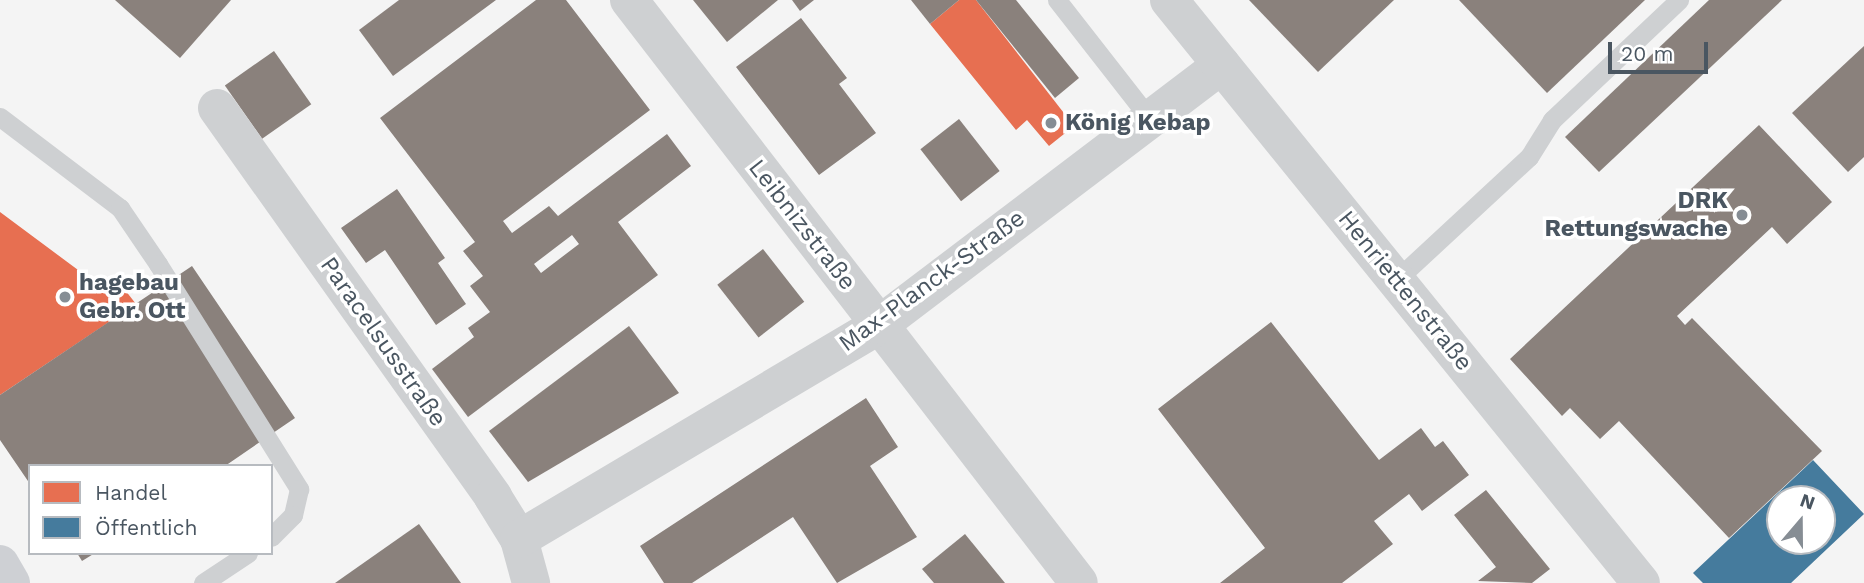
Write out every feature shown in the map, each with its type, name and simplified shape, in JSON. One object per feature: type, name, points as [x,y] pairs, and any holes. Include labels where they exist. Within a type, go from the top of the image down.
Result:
[{"type":"main road","points":[[0,564],[11,583]]},
{"type":"street","name":"Leibnizstraße","points":[[629,0],[1079,583]]},
{"type":"street","name":"Henriettenstraße","points":[[1169,0],[1639,583]]},
{"type":"street","name":"Max-Planck-Straße","points":[[519,539],[879,326],[1221,65]]},
{"type":"street","name":"Paracelsusstraße","points":[[217,108],[519,539],[531,583]]},
{"type":"lane","points":[[1057,0],[1150,119]]},
{"type":"lane","points":[[1396,280],[1529,157],[1552,120],[1679,0]]},
{"type":"lane","points":[[0,117],[120,208],[282,458],[299,489],[293,515],[273,535]]},
{"type":"lane","points":[[203,583],[245,555]]},
{"type":"building: Handel","points":[[959,0],[976,0],[1074,126],[1049,146],[1027,120],[1016,130],[930,24]]},
{"type":"building: Handel","name":"hagebau Gebr. Ott","points":[[0,212],[105,290],[118,281],[136,304],[0,395]]},
{"type":"building: Öffentlich","points":[[1813,460],[1864,514],[1836,540],[1836,485],[1786,485]]},
{"type":"building: Öffentlich","points":[[1766,504],[1766,555],[1821,555],[1791,583],[1703,583],[1693,573]]},
{"type":"building: Industrie","points":[[115,0],[231,0],[180,58]]},
{"type":"building: Industrie","points":[[399,0],[496,0],[393,76],[359,30]]},
{"type":"building: Industrie","points":[[536,0],[566,0],[650,110],[503,221],[512,233],[549,206],[558,216],[667,134],[691,166],[618,222],[658,275],[468,417],[432,369],[474,337],[468,328],[490,312],[470,286],[483,276],[463,251],[475,242],[380,118]],"holes":[[[572,235],[579,244],[541,273],[534,264]]]},
{"type":"building: Industrie","points":[[693,0],[778,0],[727,42]]},
{"type":"building: Industrie","points":[[792,0],[814,0],[800,11]]},
{"type":"building: Industrie","points":[[911,0],[959,0],[930,24]]},
{"type":"building: Industrie","points":[[976,0],[1016,0],[1079,78],[1055,98]]},
{"type":"building: Industrie","points":[[1249,0],[1394,0],[1318,72]]},
{"type":"building: Industrie","points":[[1459,0],[1645,0],[1547,93]]},
{"type":"building: Industrie","points":[[1709,0],[1782,0],[1599,172],[1565,137]]},
{"type":"building: Industrie","points":[[801,18],[847,78],[839,84],[876,133],[819,175],[736,67]]},
{"type":"building: Industrie","points":[[1864,46],[1864,157],[1848,172],[1792,113]]},
{"type":"building: Industrie","points":[[274,51],[311,104],[262,139],[225,85]]},
{"type":"building: Industrie","points":[[959,119],[1000,171],[961,201],[920,149]]},
{"type":"building: Industrie","points":[[1759,125],[1832,202],[1787,244],[1772,227],[1677,316],[1685,325],[1692,318],[1822,451],[1786,485],[1766,485],[1766,503],[1729,538],[1619,421],[1600,439],[1570,408],[1562,416],[1510,359]]},
{"type":"building: Industrie","points":[[397,189],[445,258],[438,263],[466,304],[436,325],[385,250],[366,263],[341,228]]},
{"type":"building: Industrie","points":[[763,249],[804,302],[759,338],[717,285]]},
{"type":"building: Industrie","points":[[192,266],[295,418],[228,464],[28,464],[28,481],[0,440],[0,395]]},
{"type":"building: Industrie","points":[[1271,322],[1379,460],[1421,428],[1435,447],[1443,441],[1469,475],[1422,511],[1409,494],[1374,521],[1393,544],[1342,583],[1220,583],[1265,548],[1158,409]]},
{"type":"building: Industrie","points":[[629,326],[679,393],[528,482],[489,431]]},
{"type":"building: Industrie","points":[[866,398],[898,447],[870,466],[917,537],[837,583],[793,517],[692,583],[664,583],[640,546]]},
{"type":"building: Industrie","points":[[1486,490],[1550,569],[1532,583],[1478,581],[1496,567],[1454,515]]},
{"type":"building: Industrie","points":[[419,524],[461,583],[335,583]]},
{"type":"building: Industrie","points":[[965,534],[1005,583],[934,583],[922,569]]},
{"type":"building: Industrie","points":[[78,555],[92,555],[82,561]]},
{"type":"place","name":"König Kebap","points":[[1051,123]]},
{"type":"place","name":"DRK Rettungswache","points":[[1742,215]]},
{"type":"place","name":"hagebau Gebr. Ott","points":[[65,297]]}]
